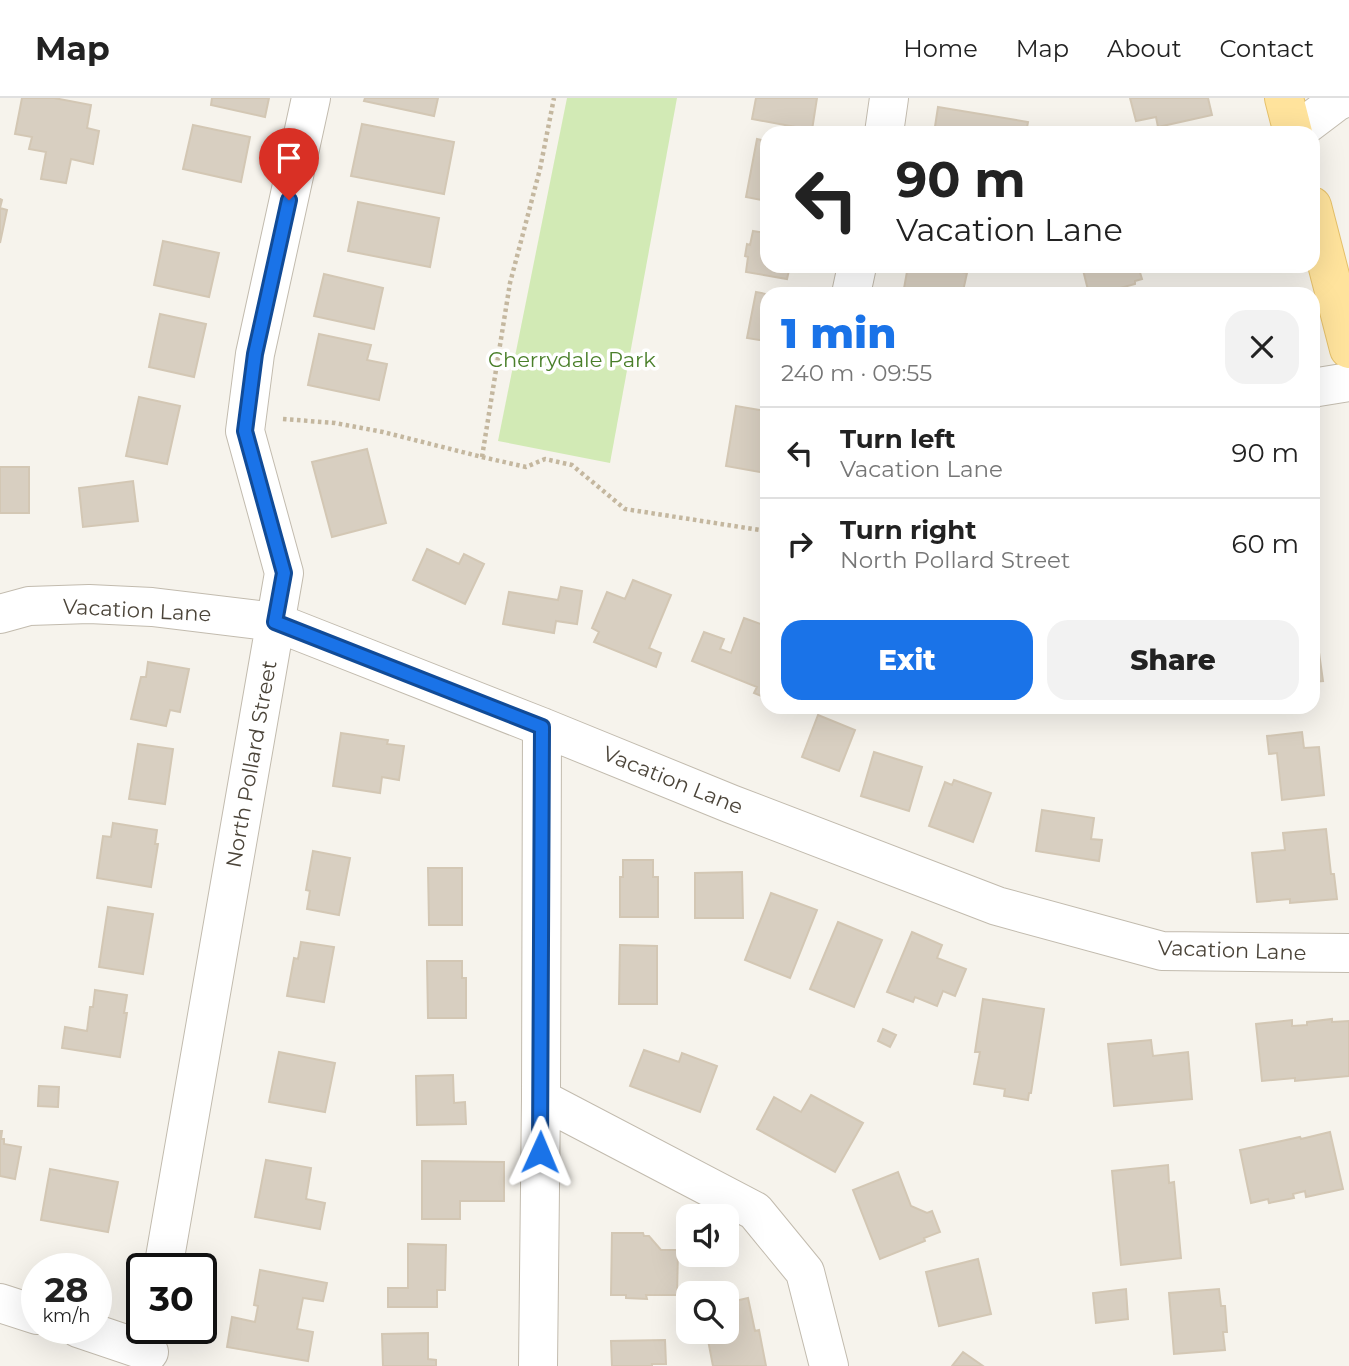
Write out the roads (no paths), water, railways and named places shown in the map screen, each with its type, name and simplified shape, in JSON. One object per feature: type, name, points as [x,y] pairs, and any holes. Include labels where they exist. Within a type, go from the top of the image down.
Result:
[{"type":"main road","points":[[1284,98],[1292,126]]},
{"type":"main road","points":[[1320,237],[1349,349]]},
{"type":"street","name":"North Pollard Street","points":[[166,1253],[284,573],[245,431],[255,354],[312,98]]},
{"type":"street","points":[[885,126],[889,98]]},
{"type":"street","points":[[1303,126],[1345,98]]},
{"type":"street","points":[[1320,387],[1349,382]]},
{"type":"street","name":"Vacation Lane","points":[[0,614],[30,606],[89,604],[152,607],[275,622],[731,804],[997,906],[1162,951],[1349,953]]},
{"type":"street","points":[[538,1366],[542,727]]},
{"type":"street","points":[[541,1099],[755,1212],[805,1272],[830,1366]]},
{"type":"street","points":[[0,1303],[21,1310]]},
{"type":"street","points":[[112,1338],[151,1349]]},
{"type":"park label","name":"Cherrydale Park","points":[[572,359]]}]
